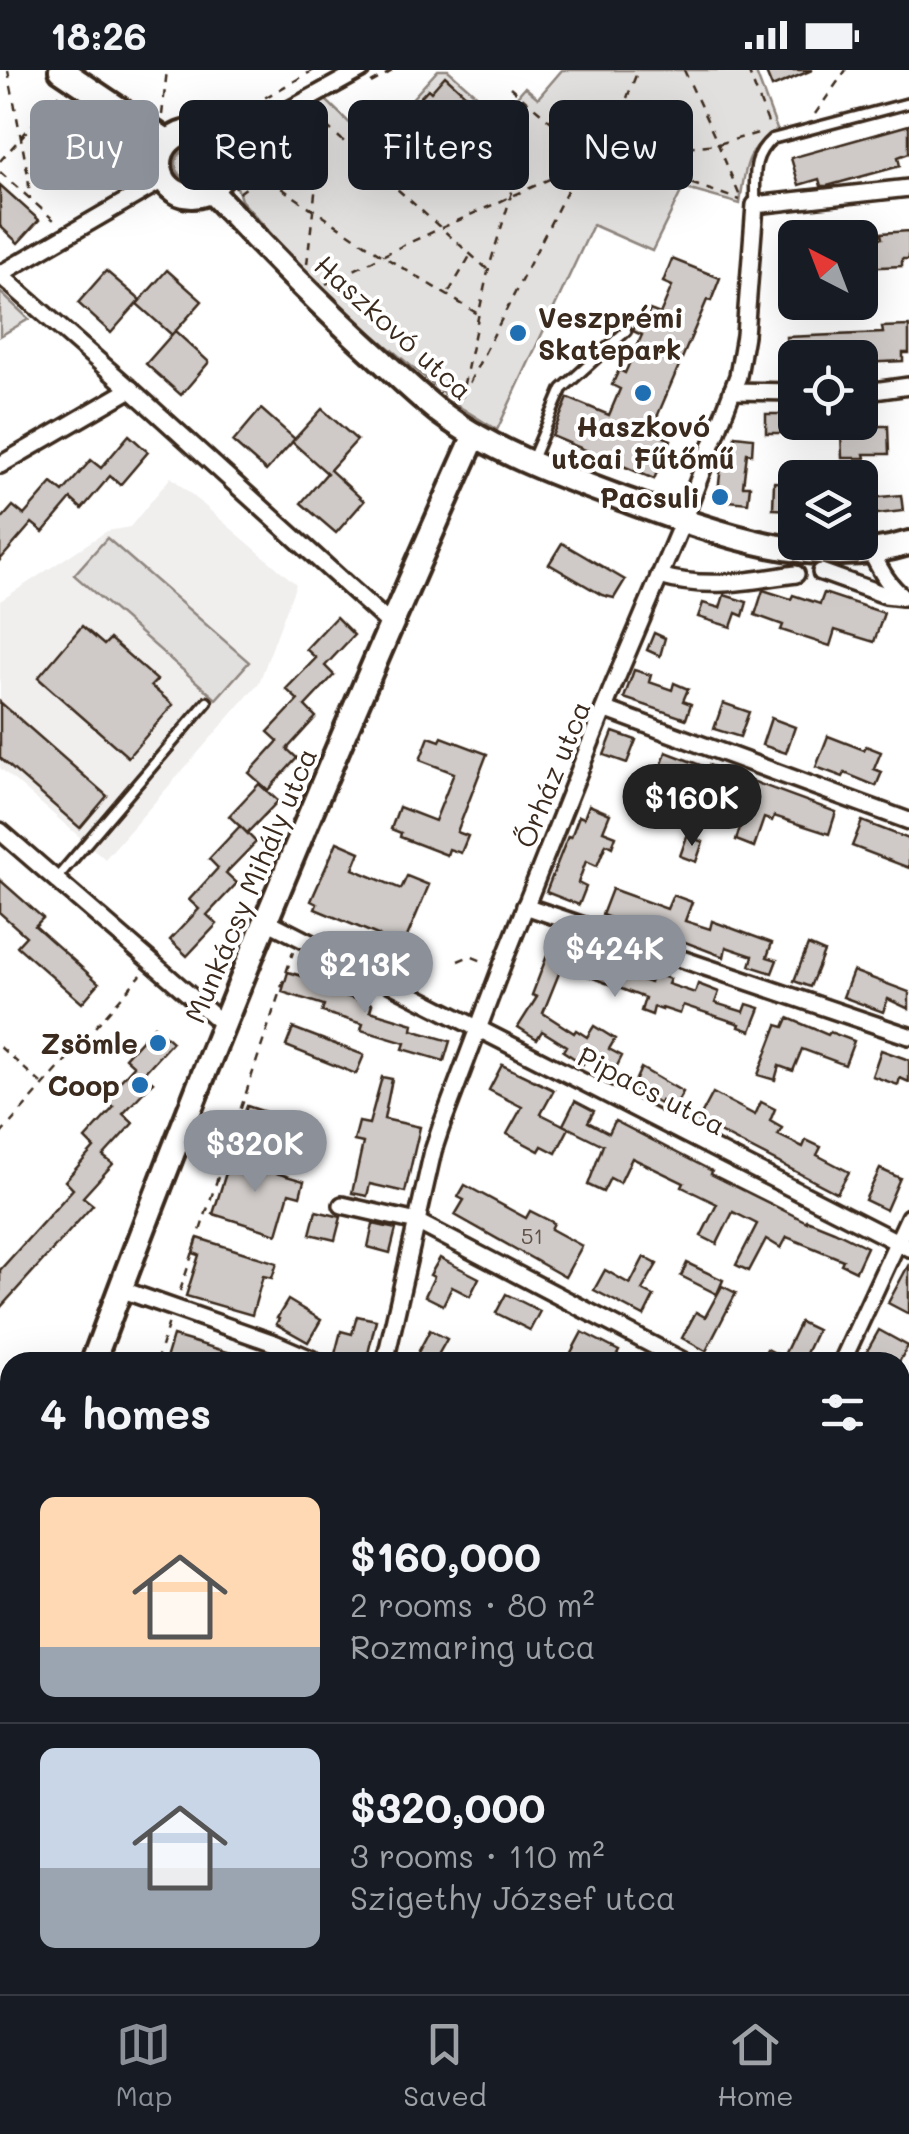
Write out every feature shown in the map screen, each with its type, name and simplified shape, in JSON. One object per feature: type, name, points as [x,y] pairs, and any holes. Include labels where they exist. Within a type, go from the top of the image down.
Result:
[{"type":"street","points":[[307,100],[361,70]]},
{"type":"street","points":[[64,78],[163,133],[179,134]]},
{"type":"street","points":[[159,172],[163,133]]},
{"type":"street","points":[[159,178],[182,194],[199,195],[210,190]]},
{"type":"street","points":[[748,202],[909,188]]},
{"type":"street","points":[[135,190],[0,274],[391,625]]},
{"type":"street","name":"Haszkovó utca","points":[[210,190],[346,328],[439,412],[475,435],[531,463],[684,521],[754,543],[778,546]]},
{"type":"street","name":"Őrház utca","points":[[387,1352],[433,1151],[501,968],[684,521],[743,357],[748,202]]},
{"type":"street","points":[[878,390],[909,386]]},
{"type":"street","points":[[0,465],[130,389]]},
{"type":"street","points":[[732,391],[778,392]]},
{"type":"street","name":"Munkácsy Mihály utca","points":[[97,1352],[224,1025],[475,435]]},
{"type":"street","name":"Haszkovó utca","points":[[878,550],[909,543]]},
{"type":"street","points":[[874,560],[884,579],[906,598]]},
{"type":"street","points":[[821,572],[884,595],[906,598]]},
{"type":"street","points":[[659,576],[682,583],[716,585],[796,574]]},
{"type":"street","points":[[604,710],[909,821]]},
{"type":"street","points":[[0,831],[224,1025]]},
{"type":"street","points":[[526,906],[909,1036]]},
{"type":"street","name":"Pipacs utca","points":[[267,921],[903,1245]]},
{"type":"street","points":[[342,1204],[417,1222],[666,1352]]},
{"type":"street","points":[[847,1352],[903,1245],[909,1218]]},
{"type":"street","points":[[120,1289],[295,1352]]},
{"type":"lane","points":[[748,202],[760,150],[772,139],[909,102]]},
{"type":"lane","points":[[531,463],[562,389],[626,330]]},
{"type":"lane","points":[[56,880],[207,702]]},
{"type":"path","points":[[8,70],[30,199]]},
{"type":"path","points":[[159,140],[163,133],[167,70]]},
{"type":"path","points":[[163,133],[187,121],[229,122],[314,70]]},
{"type":"path","points":[[362,88],[394,70]]},
{"type":"path","points":[[626,100],[638,70]]},
{"type":"path","points":[[684,70],[748,202]]},
{"type":"path","points":[[693,146],[770,130],[748,70]]},
{"type":"path","points":[[810,120],[846,70]]},
{"type":"path","points":[[0,161],[64,78]]},
{"type":"path","points":[[510,88],[549,119]]},
{"type":"path","points":[[521,98],[526,116],[511,197],[488,270],[459,402],[567,190]]},
{"type":"path","points":[[328,128],[348,146]]},
{"type":"path","points":[[0,172],[50,217]]},
{"type":"path","points":[[325,284],[549,179]]},
{"type":"path","points":[[693,184],[748,202]]},
{"type":"path","points":[[284,190],[480,315]]},
{"type":"path","points":[[307,265],[315,190]]},
{"type":"path","points":[[397,190],[488,270]]},
{"type":"path","points":[[448,294],[471,255]]},
{"type":"path","points":[[159,1352],[298,937]]},
{"type":"path","points":[[458,961],[470,956],[501,968]]},
{"type":"path","points":[[0,1135],[152,962]]},
{"type":"path","points":[[0,1047],[43,1085]]},
{"type":"shaded area","points":[[438,70],[448,70],[482,100],[411,100]]},
{"type":"shaded area","points":[[562,70],[755,70],[778,132],[759,144],[748,161],[740,204],[690,190],[693,100],[549,100],[549,190],[682,190],[652,251],[593,225],[497,430],[460,407],[326,295],[241,200],[238,190],[328,190],[328,102],[348,121],[348,190],[529,190],[529,100],[514,100],[525,87],[538,98]]},
{"type":"shaded area","points":[[0,292],[29,319],[0,336]]},
{"type":"shaded area","points":[[171,477],[296,584],[259,683],[105,859],[0,768],[0,601],[107,531],[130,527]]},
{"type":"shaded area","points":[[107,538],[249,662],[216,699],[74,575]]},
{"type":"building","points":[[765,70],[812,70],[772,87]]},
{"type":"building","points":[[445,76],[472,100],[418,100],[428,89],[431,92]]},
{"type":"building","points":[[909,125],[909,153],[898,157],[900,166],[827,186],[821,186],[819,179],[799,185],[791,158]]},
{"type":"building","points":[[0,185],[39,220],[18,243],[0,226]]},
{"type":"building","points":[[909,231],[909,259],[902,259],[902,266],[878,267],[881,233]]},
{"type":"building","name":"Haszkovó utcai Fűtőmű","points":[[672,259],[720,278],[651,431],[671,440],[654,479],[552,436],[568,398],[609,415],[620,389],[612,385],[619,370],[625,373],[642,335],[633,331],[638,320],[644,323],[650,310],[660,314],[672,286],[663,282]]},
{"type":"building","points":[[167,270],[202,301],[172,335],[137,304]]},
{"type":"building","points":[[106,271],[140,300],[111,333],[78,303]]},
{"type":"building","points":[[909,326],[909,353],[903,353],[903,361],[878,362],[878,340],[786,340],[786,337],[883,333],[882,327]]},
{"type":"building","points":[[175,331],[209,362],[181,395],[146,364]]},
{"type":"building","points":[[261,409],[295,439],[266,471],[233,442]]},
{"type":"building","points":[[322,409],[357,440],[330,470],[364,501],[336,533],[301,503],[327,473],[292,442]]},
{"type":"building","points":[[766,414],[778,414],[778,433],[766,433]]},
{"type":"building","points":[[878,426],[888,426],[889,454],[842,458],[841,440],[878,440]]},
{"type":"building","points":[[129,435],[148,452],[120,485],[110,476],[82,509],[71,499],[43,532],[32,523],[0,560],[0,521],[13,506],[24,515],[52,483],[63,492],[91,460],[101,468]]},
{"type":"building","points":[[735,436],[753,438],[743,486],[750,486],[748,503],[717,500],[721,466],[725,466],[727,451],[733,452]]},
{"type":"building","points":[[774,482],[778,482],[778,509],[773,509]]},
{"type":"building","points":[[901,495],[903,511],[878,514],[878,497]]},
{"type":"building","points":[[562,543],[625,580],[614,598],[549,564]]},
{"type":"building","points":[[763,590],[820,604],[824,593],[884,613],[874,642],[835,630],[830,646],[781,630],[783,625],[755,615]]},
{"type":"building","points":[[724,595],[747,602],[743,616],[736,613],[731,627],[698,617],[703,603],[720,608]]},
{"type":"building","points":[[336,617],[354,635],[325,666],[334,675],[305,706],[316,717],[287,749],[297,758],[268,790],[249,773],[278,741],[268,732],[298,700],[286,689],[316,658],[306,649]]},
{"type":"building","points":[[82,626],[104,645],[110,639],[157,680],[151,686],[173,705],[128,757],[38,678]]},
{"type":"building","points":[[654,633],[665,638],[660,656],[647,650]]},
{"type":"building","points":[[634,670],[651,675],[649,682],[672,690],[674,683],[688,689],[683,701],[691,704],[686,719],[624,698]]},
{"type":"building","points":[[0,702],[107,796],[80,828],[0,758]]},
{"type":"building","points":[[723,703],[749,712],[740,737],[714,729]]},
{"type":"building","points":[[771,718],[795,727],[786,753],[762,745]]},
{"type":"building","points":[[613,732],[636,740],[627,763],[604,755]]},
{"type":"building","points":[[828,736],[881,752],[874,769],[882,772],[876,786],[845,773],[843,777],[816,767]]},
{"type":"building","points":[[429,737],[440,741],[442,737],[487,754],[457,832],[468,836],[461,853],[449,849],[447,855],[400,837],[401,833],[391,829],[399,807],[435,821],[454,773],[420,760]]},
{"type":"building","points":[[666,752],[728,772],[726,780],[747,787],[749,780],[836,812],[829,834],[774,816],[772,821],[764,818],[754,847],[736,840],[743,818],[696,800],[698,795],[658,776]]},
{"type":"building","points":[[259,784],[278,801],[247,833],[229,816]]},
{"type":"building","points":[[589,805],[610,814],[603,831],[616,836],[612,847],[606,844],[597,866],[586,861],[578,883],[586,887],[579,905],[546,892],[568,836],[571,837],[579,816],[584,818]]},
{"type":"building","points":[[862,821],[909,839],[909,868],[852,846]]},
{"type":"building","points":[[240,826],[256,842],[226,873],[237,883],[207,915],[217,924],[187,956],[170,940],[199,909],[189,900],[218,868],[209,859]]},
{"type":"building","points":[[687,836],[703,842],[696,862],[680,856]]},
{"type":"building","points":[[337,842],[360,852],[353,869],[401,889],[407,876],[429,885],[398,958],[375,948],[380,936],[315,909],[317,904],[311,901]]},
{"type":"building","points":[[0,880],[43,918],[35,926],[99,983],[82,1003],[17,946],[26,936],[0,913]]},
{"type":"building","points":[[612,889],[667,909],[673,895],[692,902],[685,921],[710,929],[712,921],[772,943],[767,957],[777,960],[772,973],[750,966],[753,956],[726,947],[724,957],[641,925],[639,929],[602,915]]},
{"type":"building","points":[[554,937],[624,961],[620,972],[650,983],[654,973],[670,979],[668,984],[695,993],[698,984],[719,992],[715,1003],[744,1012],[747,1004],[760,1008],[751,1031],[683,1005],[680,1014],[654,1007],[652,1015],[641,1011],[645,998],[562,966],[543,1013],[587,1037],[594,1026],[615,1039],[609,1049],[622,1056],[616,1068],[590,1052],[583,1064],[563,1051],[566,1046],[542,1031],[537,1039],[518,1027],[537,997],[532,995]]},
{"type":"building","points":[[808,945],[824,952],[810,987],[794,981]]},
{"type":"building","points":[[853,971],[909,992],[909,1009],[888,999],[883,1012],[843,997]]},
{"type":"building","points":[[288,972],[330,984],[329,991],[372,1004],[370,1011],[413,1024],[412,1030],[450,1041],[444,1061],[403,1049],[405,1043],[361,1030],[363,1024],[322,1012],[324,1005],[282,992]]},
{"type":"building","points":[[788,1018],[854,1041],[845,1065],[802,1049],[793,1071],[779,1066],[775,1080],[758,1075],[777,1025],[784,1027]]},
{"type":"building","points":[[154,1026],[172,1042],[143,1074],[153,1082],[123,1114],[133,1123],[103,1156],[113,1164],[83,1197],[93,1205],[0,1308],[0,1270],[73,1189],[65,1181],[94,1148],[85,1139],[114,1107],[104,1099],[134,1066],[125,1058]]},
{"type":"building","points":[[293,1028],[364,1055],[356,1074],[286,1046]]},
{"type":"building","points":[[881,1050],[909,1060],[909,1082],[900,1078],[898,1085],[872,1076]]},
{"type":"building","points":[[502,1065],[554,1090],[541,1114],[569,1128],[556,1153],[542,1146],[539,1151],[507,1134],[522,1107],[489,1090]]},
{"type":"building","points":[[641,1068],[683,1092],[674,1108],[632,1088]]},
{"type":"building","points":[[382,1077],[392,1079],[384,1119],[420,1127],[405,1192],[370,1184],[367,1196],[352,1193],[363,1143],[354,1141],[359,1122],[369,1124]]},
{"type":"building","points":[[713,1093],[755,1115],[761,1102],[775,1109],[770,1121],[782,1128],[778,1135],[803,1147],[806,1140],[821,1147],[817,1155],[849,1172],[837,1193],[698,1121]]},
{"type":"building","points":[[575,1101],[594,1111],[588,1122],[609,1133],[615,1121],[807,1222],[867,1247],[856,1271],[841,1264],[843,1260],[787,1237],[781,1248],[766,1239],[749,1271],[736,1265],[757,1224],[733,1212],[717,1244],[701,1236],[717,1204],[632,1158],[620,1183],[610,1178],[603,1192],[588,1185],[603,1145],[563,1125]]},
{"type":"building","points":[[247,1106],[312,1127],[303,1152],[238,1131]]},
{"type":"building","points":[[227,1156],[304,1181],[300,1196],[289,1193],[277,1234],[213,1214],[226,1173],[223,1172]]},
{"type":"building","points":[[880,1169],[900,1178],[886,1210],[865,1200]]},
{"type":"building","points":[[465,1185],[526,1218],[530,1211],[554,1223],[551,1229],[582,1246],[565,1277],[455,1215],[464,1200],[458,1197]]},
{"type":"building","points":[[316,1211],[341,1217],[335,1240],[310,1234]]},
{"type":"building","points":[[373,1224],[396,1229],[390,1253],[368,1247]]},
{"type":"building","points":[[198,1238],[277,1263],[272,1278],[263,1276],[252,1315],[186,1296],[199,1255],[193,1253]]},
{"type":"building","points":[[644,1257],[657,1264],[642,1290],[654,1296],[644,1316],[594,1290],[605,1270],[630,1284]]},
{"type":"building","points":[[440,1258],[479,1278],[470,1296],[452,1287],[443,1305],[425,1296],[434,1277],[430,1275]]},
{"type":"building","points":[[687,1263],[723,1280],[717,1294],[681,1276]]},
{"type":"building","points":[[909,1264],[909,1314],[888,1303]]},
{"type":"building","points":[[722,1286],[736,1293],[706,1351],[682,1338],[696,1312],[705,1317]]},
{"type":"building","points":[[506,1294],[540,1311],[530,1330],[496,1313]]},
{"type":"building","points":[[288,1300],[321,1320],[308,1342],[276,1324]]},
{"type":"building","points":[[357,1316],[376,1320],[368,1352],[336,1352],[341,1331],[352,1334]]},
{"type":"building","points":[[800,1322],[817,1330],[807,1352],[785,1352]]},
{"type":"building","points":[[430,1330],[447,1339],[440,1352],[418,1352]]},
{"type":"building","points":[[879,1330],[908,1346],[905,1352],[867,1352]]},
{"type":"building","points":[[582,1332],[619,1351],[618,1352],[571,1352]]},
{"type":"building","points":[[173,1336],[228,1352],[168,1352]]},
{"type":"place","name":"Veszprémi Skatepark","points":[[518,333]]},
{"type":"place","name":"Haszkovó utcai Fűtőmű","points":[[643,393]]},
{"type":"place","name":"Pacsuli","points":[[720,497]]},
{"type":"place","name":"Zsömle","points":[[158,1043]]},
{"type":"place","name":"Coop","points":[[140,1085]]}]
